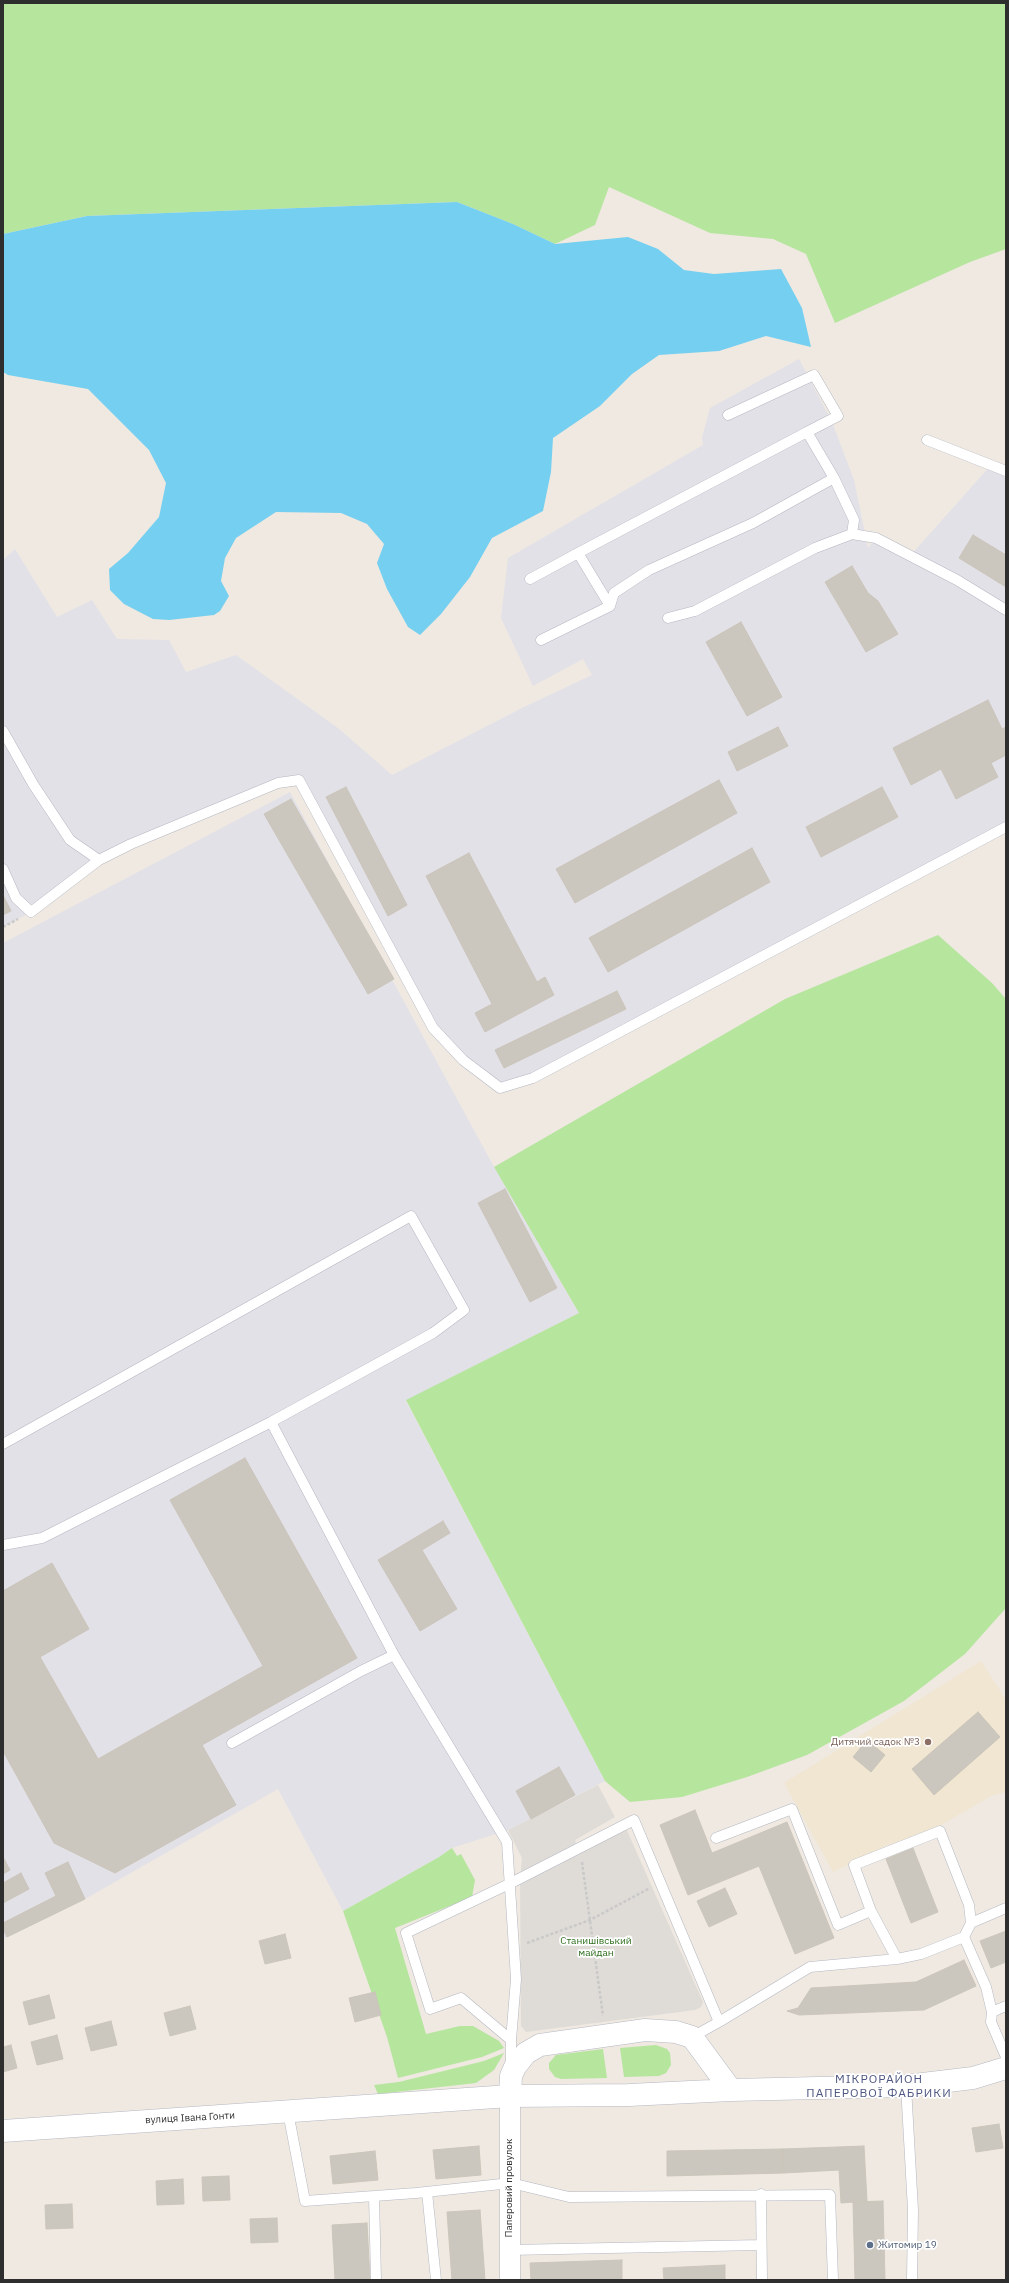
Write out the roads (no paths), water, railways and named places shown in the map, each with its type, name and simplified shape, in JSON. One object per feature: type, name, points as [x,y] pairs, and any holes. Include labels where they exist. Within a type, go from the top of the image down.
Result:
[{"type":"street","points":[[731,2090],[692,2037],[676,2032],[645,2030],[606,2034],[540,2045],[523,2056],[511,2086],[629,2095],[731,2090],[906,2086],[973,2078],[1006,2068]]},
{"type":"street","name":"вулиця Івана Гонти","points":[[3,2131],[377,2106],[511,2086]]},
{"type":"street","name":"Паперовий провулок","points":[[510,2280],[509,2250],[511,2183],[509,2124],[511,2086]]},
{"type":"lane","points":[[530,579],[838,416],[814,376],[728,415]]},
{"type":"lane","points":[[807,432],[834,478],[854,520],[852,534]]},
{"type":"lane","points":[[927,440],[1006,471]]},
{"type":"lane","points":[[541,640],[610,606],[614,592],[649,570],[753,522],[834,478]]},
{"type":"lane","points":[[668,618],[695,611],[815,548],[852,534],[876,538],[957,580],[1006,610]]},
{"type":"lane","points":[[578,553],[610,606]]},
{"type":"lane","points":[[3,731],[34,784],[70,840],[99,860]]},
{"type":"lane","points":[[3,870],[16,898],[31,912],[99,860],[131,844],[278,783],[299,780],[433,1028],[463,1060],[500,1088],[533,1078],[1006,827]]},
{"type":"lane","points":[[3,1444],[411,1216],[464,1310],[433,1333],[271,1422],[42,1538],[3,1545]]},
{"type":"lane","points":[[271,1422],[394,1655],[507,1842],[516,1979],[511,2040],[511,2086]]},
{"type":"lane","points":[[232,1743],[361,1671],[394,1655]]},
{"type":"lane","points":[[716,1838],[792,1809],[838,1925],[871,1911]]},
{"type":"lane","points":[[511,2040],[461,1998],[430,2009],[406,1933],[509,1884],[634,1820],[719,2022]]},
{"type":"lane","points":[[692,2037],[810,1967],[897,1959],[921,1954],[964,1937],[970,1923],[969,1905],[940,1831],[854,1865],[871,1911],[897,1959]]},
{"type":"lane","points":[[970,1923],[1006,1908]]},
{"type":"lane","points":[[964,1937],[986,1988],[992,2012],[991,2022],[1006,2057]]},
{"type":"lane","points":[[992,2012],[1006,2006]]},
{"type":"lane","points":[[906,2086],[913,2210],[912,2280]]},
{"type":"lane","points":[[288,2112],[305,2201],[427,2192],[511,2183],[569,2197],[761,2194],[830,2195],[833,2280]]},
{"type":"lane","points":[[427,2192],[436,2280]]},
{"type":"lane","points":[[761,2194],[762,2280]]},
{"type":"lane","points":[[374,2196],[376,2280]]},
{"type":"lane","points":[[509,2250],[761,2245]]},
{"type":"water","points":[[457,202],[513,224],[555,244],[628,237],[658,249],[684,270],[714,274],[781,269],[802,308],[811,347],[766,336],[719,351],[659,355],[632,374],[600,406],[553,438],[551,472],[543,511],[492,538],[470,577],[441,614],[420,635],[408,627],[387,589],[377,563],[384,544],[367,524],[341,513],[276,512],[236,538],[225,558],[221,581],[229,596],[220,611],[214,615],[169,620],[153,619],[124,604],[110,590],[109,569],[128,553],[159,517],[166,483],[149,450],[88,389],[8,375],[3,372],[3,234],[87,216]]},
{"type":"place","name":"Дитячий садок №3","points":[[928,1742]]},
{"type":"place","name":"Житомир 19","points":[[870,2245]]},
{"type":"district","name":"МІКРОРАЙОН ПАПЕРОВОЇ ФАБРИКИ","points":[[879,2087]]},
{"type":"park label","name":"Станишівський майдан","points":[[596,1946]]}]
